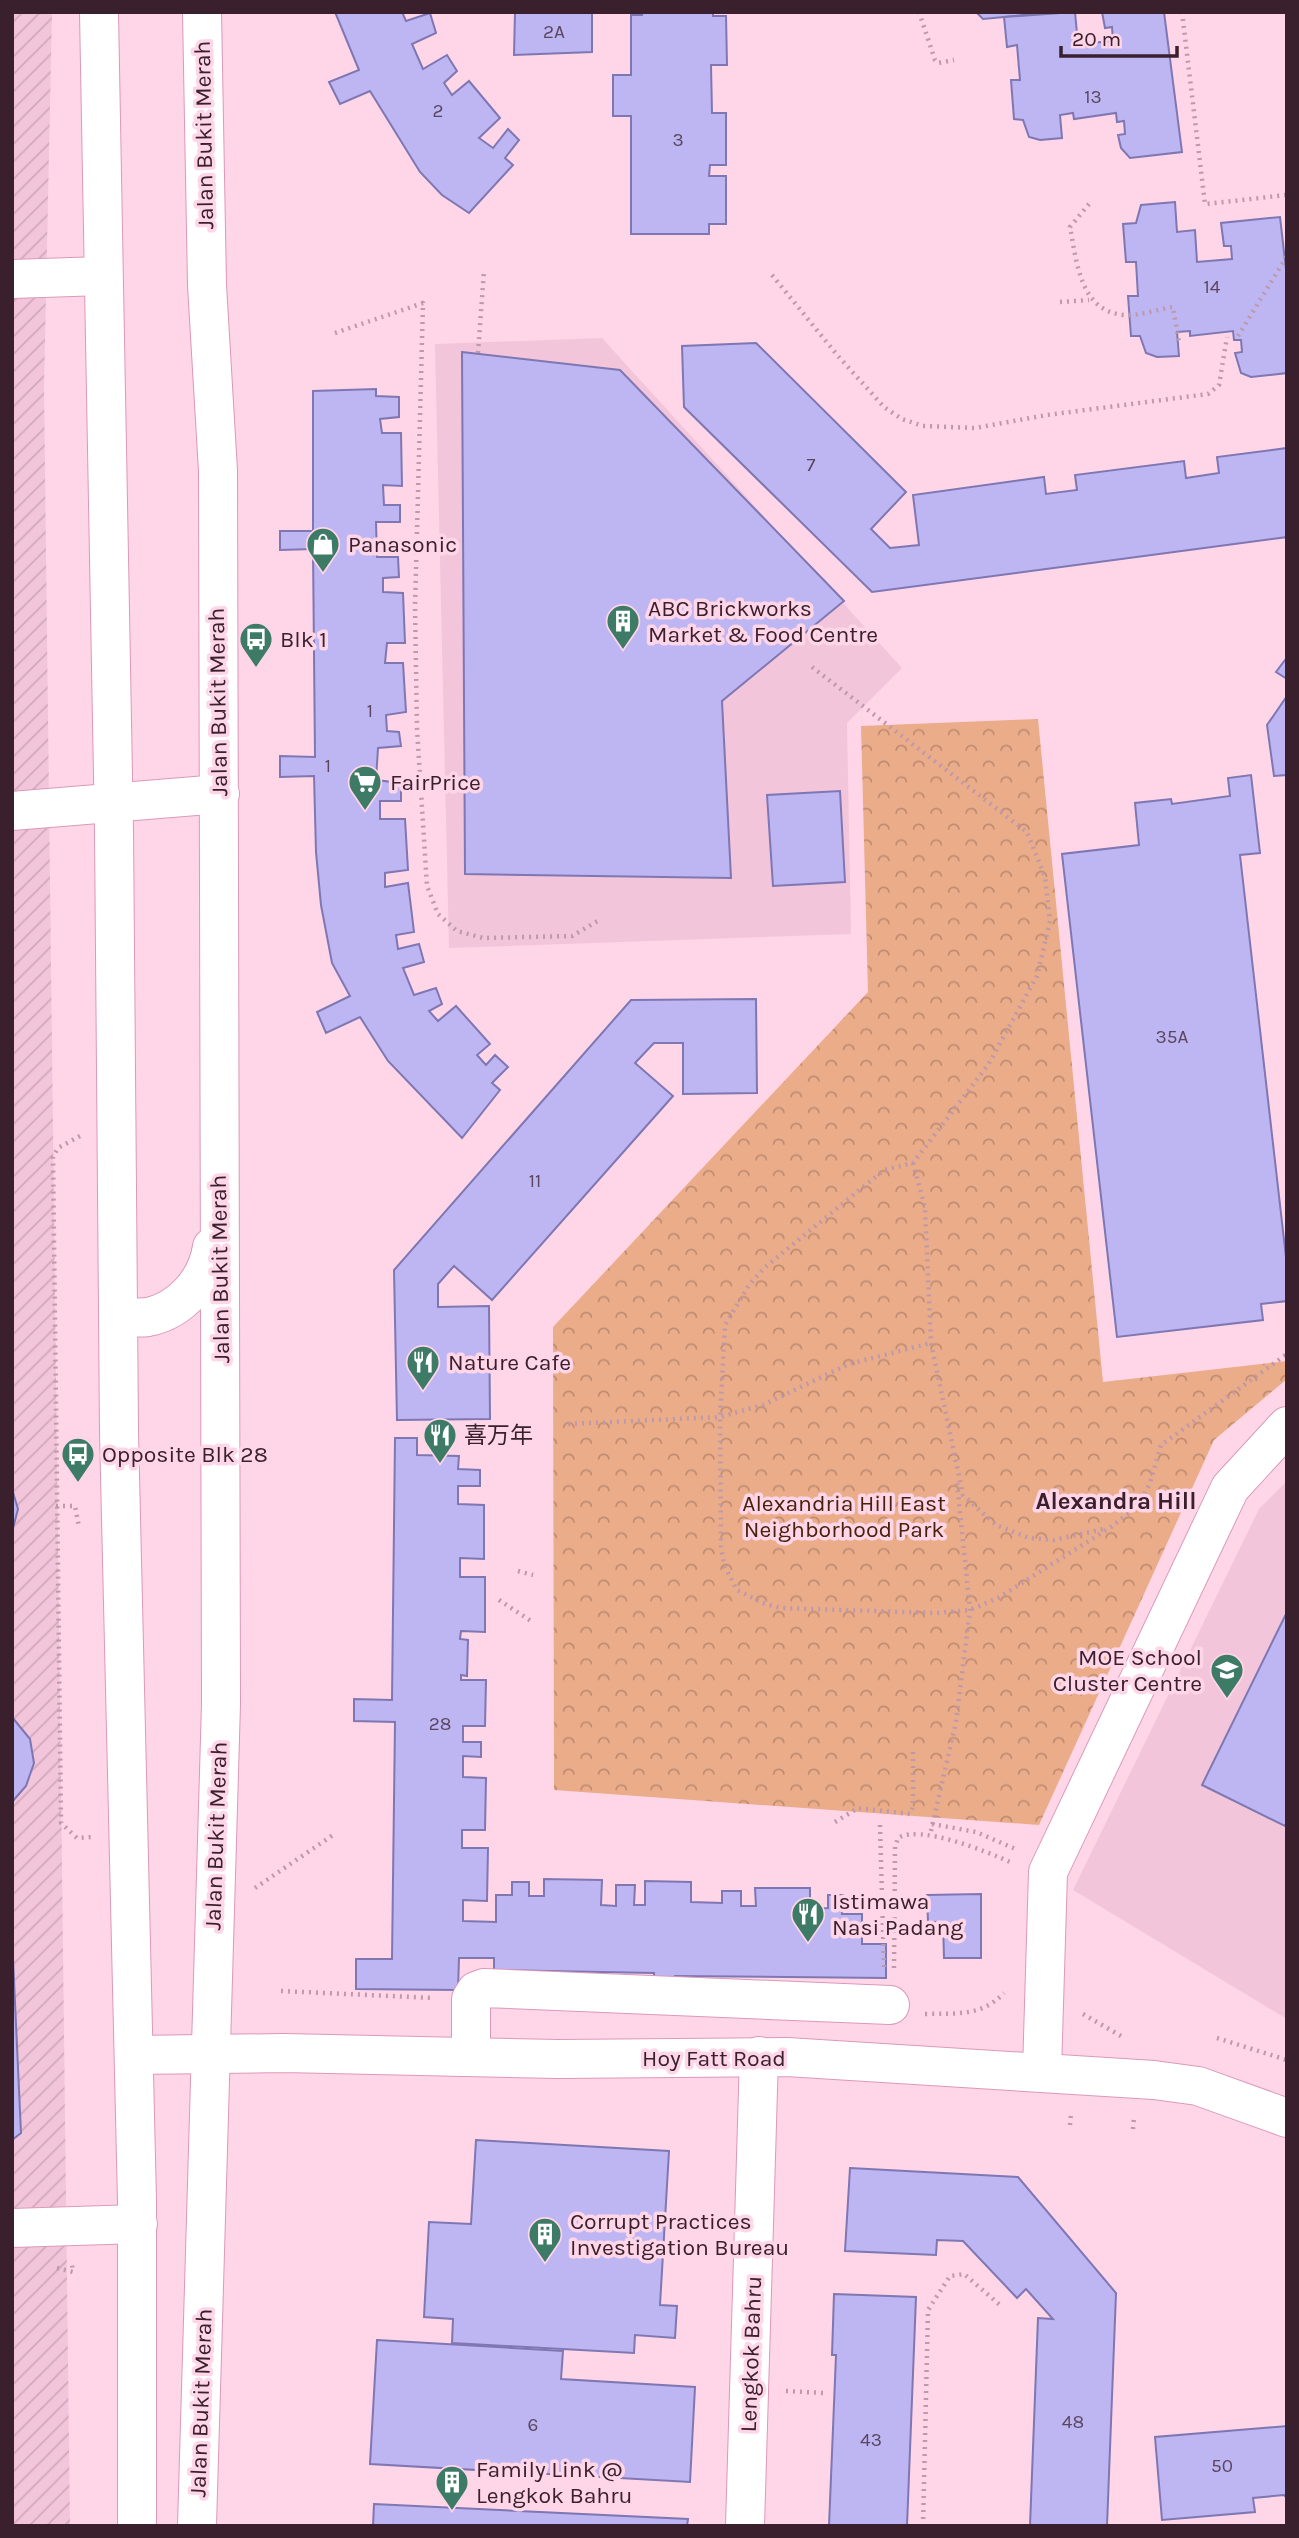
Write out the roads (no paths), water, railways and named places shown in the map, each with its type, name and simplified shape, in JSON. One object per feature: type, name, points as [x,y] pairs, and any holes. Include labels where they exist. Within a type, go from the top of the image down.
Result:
[{"type":"main road","points":[[99,12],[118,1124],[119,1432],[138,2224],[137,2526]]},
{"type":"main road","name":"Jalan Bukit Merah","points":[[197,2526],[221,1690],[218,471],[207,285],[202,12]]},
{"type":"main road","points":[[12,279],[102,276]]},
{"type":"main road","points":[[12,811],[220,794]]},
{"type":"main road","points":[[120,1317],[148,1317],[191,1294],[210,1261],[219,1200]]},
{"type":"main road","points":[[1042,2071],[1048,1872],[1230,1489],[1287,1426]]},
{"type":"main road","points":[[471,2057],[471,1999],[476,1992],[484,1988],[890,1994]]},
{"type":"main road","name":"Hoy Fatt Road","points":[[134,2055],[759,2056],[1042,2071],[1110,2075],[1198,2086],[1287,2118]]},
{"type":"main road","name":"Lengkok Bahru","points":[[745,2526],[759,2056]]},
{"type":"main road","points":[[12,2228],[138,2224]]},
{"type":"place","name":"Panasonic","points":[[323,574]]},
{"type":"place","name":"ABC Brickworks Market & Food Centre","points":[[623,651]]},
{"type":"place","name":"Blk 1","points":[[256,669]]},
{"type":"place","name":"FairPrice","points":[[365,812]]},
{"type":"place","name":"Nature Cafe","points":[[423,1392]]},
{"type":"place","name":"喜万年","points":[[440,1465]]},
{"type":"place","name":"Opposite Blk 28","points":[[78,1484]]},
{"type":"place","name":"MOE School Cluster Centre","points":[[1227,1700]]},
{"type":"place","name":"Istimawa Nasi Padang","points":[[808,1944]]},
{"type":"place","name":"Corrupt Practices Investigation Bureau","points":[[545,2264]]},
{"type":"place","name":"Family Link @ Lengkok Bahru","points":[[452,2512]]},
{"type":"district","name":"Alexandra Hill","points":[[1116,1501]]},
{"type":"park label","name":"Alexandria Hill East Neighborhood Park","points":[[844,1516]]}]
